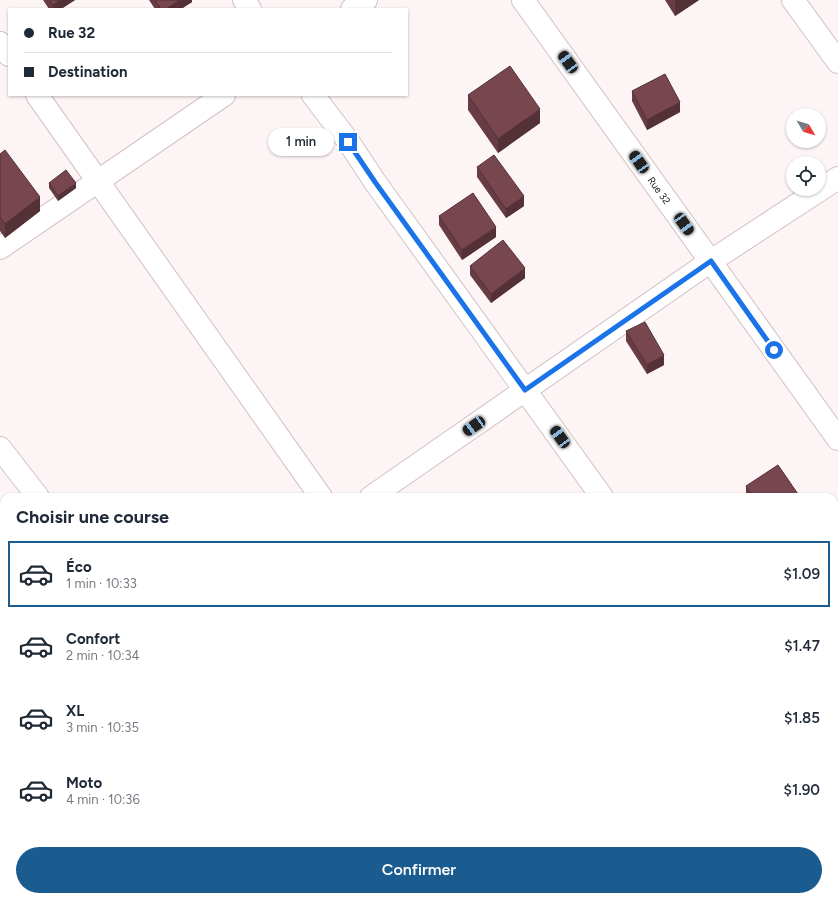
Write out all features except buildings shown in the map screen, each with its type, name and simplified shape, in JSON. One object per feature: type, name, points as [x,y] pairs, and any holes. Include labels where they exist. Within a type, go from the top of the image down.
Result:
[{"type":"street","points":[[354,8],[366,0]]},
{"type":"street","name":"Rue 32","points":[[523,0],[838,439]]},
{"type":"street","points":[[793,0],[838,62]]},
{"type":"street","points":[[0,42],[8,54]]},
{"type":"street","points":[[38,96],[318,493]]},
{"type":"street","points":[[0,248],[223,96]]},
{"type":"street","points":[[314,96],[599,493]]},
{"type":"street","points":[[377,493],[711,261],[838,178]]},
{"type":"street","points":[[0,448],[35,493]]},
{"type":"route","points":[[348,142],[375,182],[525,390],[711,261],[774,350]]}]
